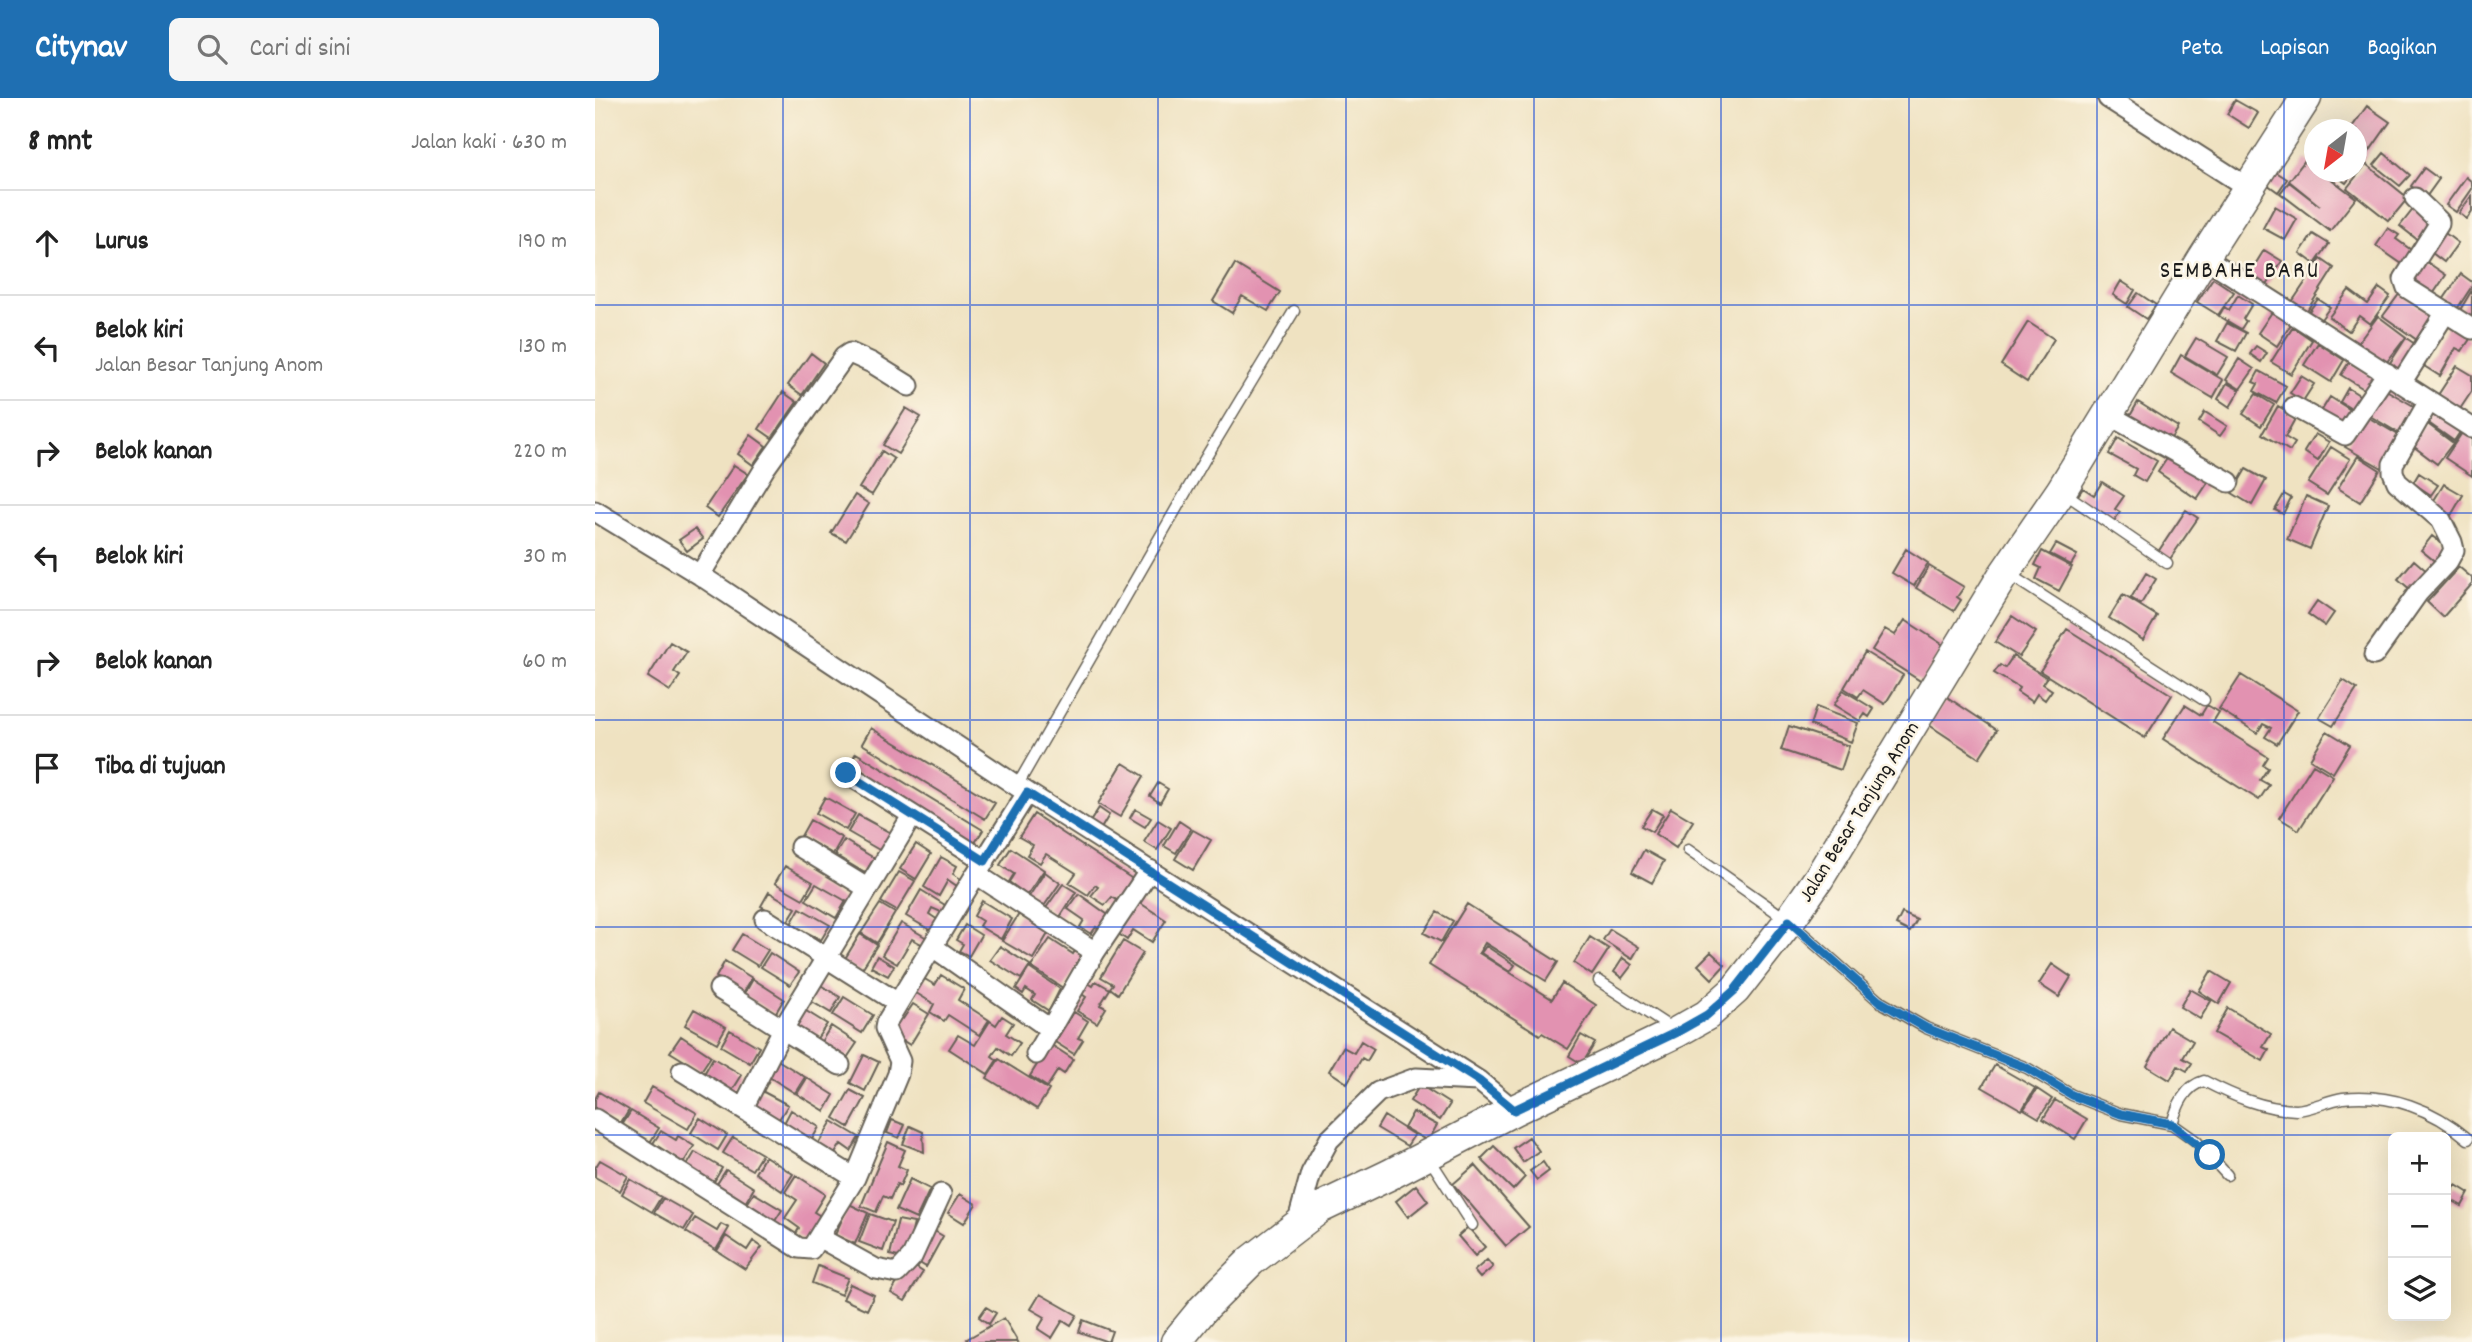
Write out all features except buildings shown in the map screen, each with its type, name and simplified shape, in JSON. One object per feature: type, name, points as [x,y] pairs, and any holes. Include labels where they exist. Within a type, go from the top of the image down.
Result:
[{"type":"main road","name":"Jalan Besar Tanjung Anom","points":[[1176,1342],[1225,1286],[1297,1224],[1320,1208],[1514,1110],[1677,1032],[1707,1015],[1735,990],[1819,878],[2006,572],[2061,491],[2247,187],[2306,98]]},
{"type":"street","points":[[2108,98],[2247,187]]},
{"type":"street","points":[[2415,198],[2439,224],[2404,279],[2404,284],[2472,329]]},
{"type":"street","points":[[2204,257],[2472,428]]},
{"type":"street","points":[[2294,407],[2345,435],[2446,312]]},
{"type":"street","points":[[700,575],[765,468],[844,357],[850,353],[861,358],[909,387]]},
{"type":"street","points":[[2374,654],[2418,593],[2448,561],[2454,550],[2441,520],[2396,482],[2392,472],[2393,464],[2429,401]]},
{"type":"street","points":[[2107,414],[2229,482]]},
{"type":"street","points":[[595,512],[700,575],[1022,790],[1479,1081],[1514,1110]]},
{"type":"street","points":[[846,773],[912,816],[1095,952]]},
{"type":"street","points":[[595,1119],[799,1248],[811,1249],[855,1178],[898,1074],[900,1061],[885,1028],[1022,790]]},
{"type":"street","points":[[743,1108],[783,1029],[912,816]]},
{"type":"street","points":[[800,847],[867,888]]},
{"type":"street","points":[[1036,1054],[1095,952],[1150,870]]},
{"type":"street","points":[[765,919],[898,1003]]},
{"type":"street","points":[[933,947],[1050,1028]]},
{"type":"street","points":[[719,989],[841,1065]]},
{"type":"street","points":[[682,1071],[855,1178]]},
{"type":"street","points":[[1297,1224],[1311,1173],[1329,1140],[1378,1092],[1416,1078],[1479,1081]]},
{"type":"street","points":[[820,1238],[876,1269],[897,1273],[912,1257],[941,1194]]},
{"type":"lane","points":[[1022,790],[1206,457],[1294,311]]},
{"type":"lane","points":[[2061,491],[2167,563]]},
{"type":"lane","points":[[2006,572],[2204,700]]},
{"type":"lane","points":[[1688,850],[1789,921],[1879,1001],[1926,1028],[2027,1068],[2072,1095],[2121,1114],[2172,1124],[2196,1141],[2227,1175]]},
{"type":"lane","points":[[1599,981],[1677,1032]]},
{"type":"lane","points":[[2172,1124],[2182,1098],[2194,1084],[2204,1081],[2238,1099],[2299,1110],[2344,1098],[2378,1097],[2402,1102],[2450,1124],[2468,1139]]},
{"type":"lane","points":[[1426,1155],[1472,1225]]},
{"type":"district","name":"SEMBAHE BARU","points":[[2240,269]]},
{"type":"route","points":[[846,773],[985,861],[1027,793],[1479,1081],[1514,1110],[1707,1015],[1735,990],[1789,921],[1879,1001],[1926,1028],[2027,1068],[2072,1095],[2121,1114],[2172,1124],[2210,1155]]}]
